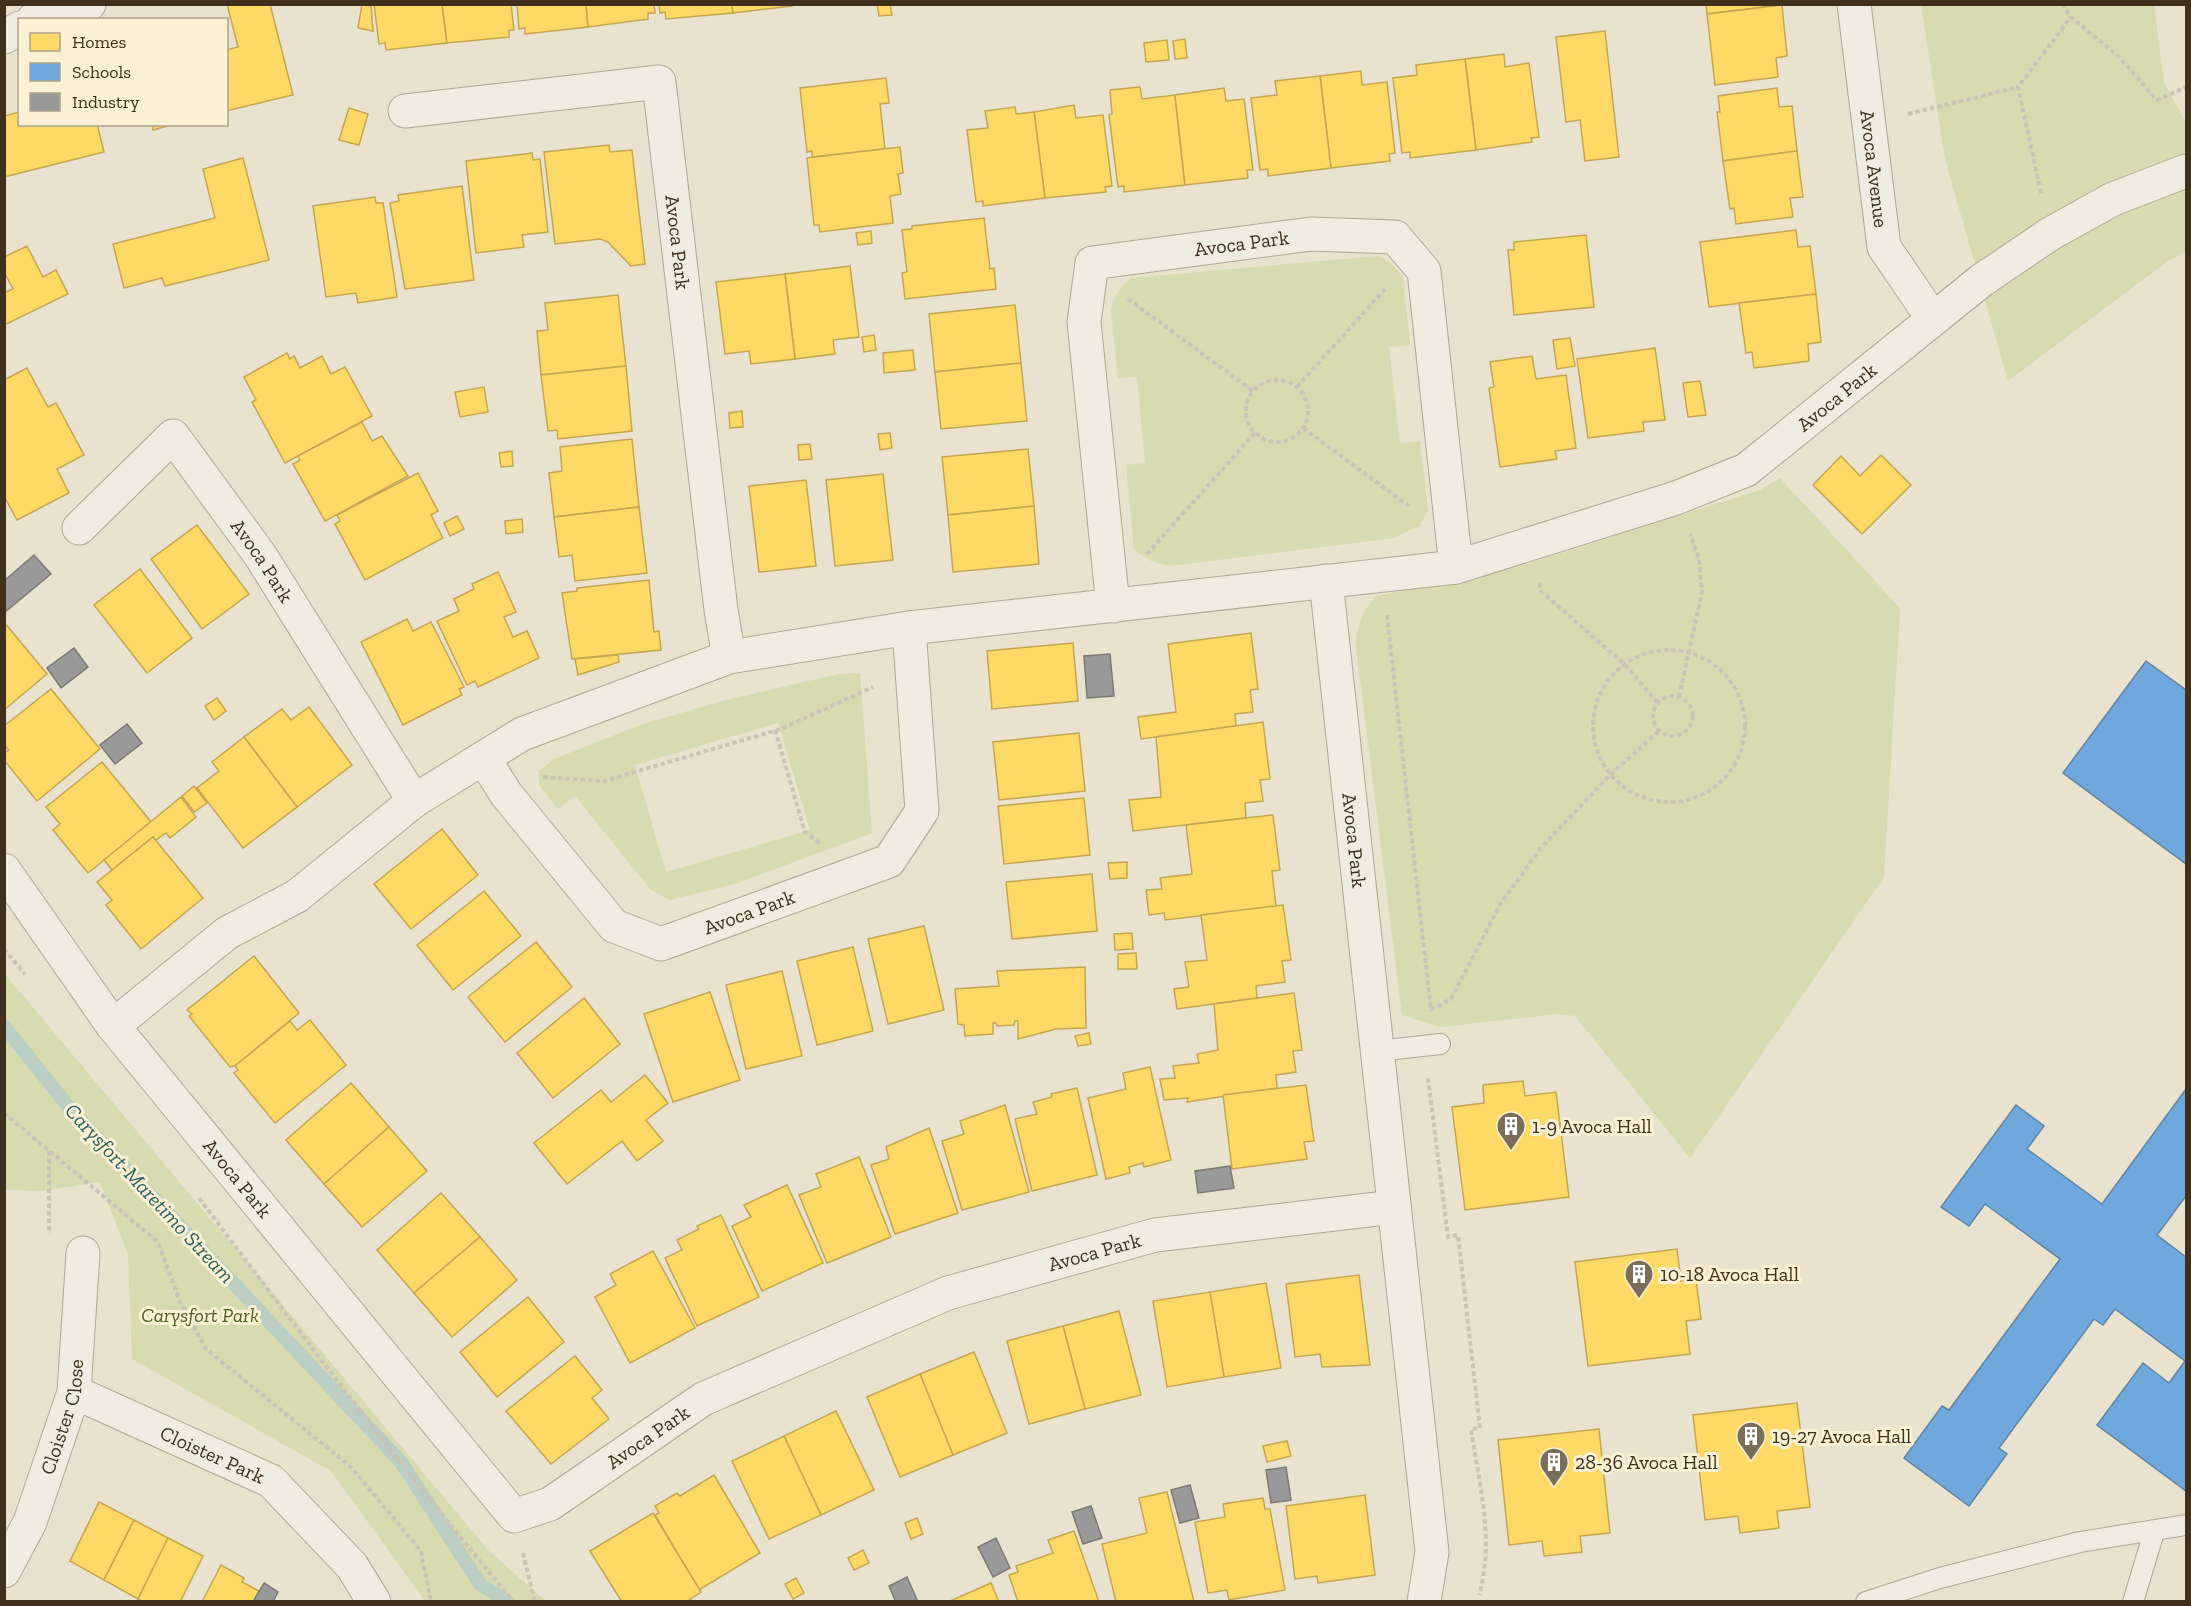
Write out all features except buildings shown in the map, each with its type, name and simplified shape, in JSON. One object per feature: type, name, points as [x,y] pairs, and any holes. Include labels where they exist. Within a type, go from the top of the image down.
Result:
[{"type":"street","points":[[40,18],[89,4]]},
{"type":"street","name":"Avoca Avenue","points":[[1854,4],[1884,247],[1933,319]]},
{"type":"street","points":[[4,37],[18,29]]},
{"type":"street","name":"Avoca Park","points":[[405,111],[659,82],[718,587],[729,657]]},
{"type":"street","name":"Avoca Park","points":[[114,1026],[227,933],[297,896],[414,801],[522,734],[729,657],[909,628],[1456,567],[1676,498],[1746,470],[1982,280],[2050,234],[2113,199],[2187,171]]},
{"type":"street","name":"Avoca Park","points":[[1090,272],[1092,263],[1311,234],[1395,237],[1424,271],[1456,567]]},
{"type":"street","points":[[1090,272],[1084,322],[1113,606]]},
{"type":"street","name":"Avoca Park","points":[[79,528],[173,436],[260,555],[414,801]]},
{"type":"street","name":"Avoca Park","points":[[1326,581],[1432,1552],[1424,1602]]},
{"type":"street","name":"Avoca Park","points":[[484,759],[506,794],[614,927],[662,944],[889,861],[922,811],[910,671],[909,628]]},
{"type":"street","name":"Avoca Park","points":[[4,870],[114,1026],[514,1516],[550,1504],[703,1400],[948,1293],[1155,1235],[1394,1207]]},
{"type":"street","name":"Cloister Close","points":[[4,1571],[30,1522],[74,1392],[83,1254]]},
{"type":"street","name":"Cloister Park","points":[[74,1392],[270,1481],[352,1566],[374,1602]]},
{"type":"lane","points":[[1378,1051],[1436,1045]]},
{"type":"lane","points":[[1866,1602],[1940,1578],[2080,1542],[2187,1525]]},
{"type":"lane","points":[[2133,1602],[2154,1532]]},
{"type":"path","points":[[2062,4],[2071,16],[2118,56],[2157,100],[2187,87]]},
{"type":"path","points":[[1869,124],[2018,87],[2071,16]]},
{"type":"path","points":[[2018,87],[2050,234]]},
{"type":"path","points":[[1297,387],[1413,258]]},
{"type":"path","points":[[1090,272],[1253,391]]},
{"type":"path","points":[[1279,380],[1297,387],[1308,407],[1308,418],[1304,428],[1287,441],[1278,443],[1268,442],[1255,433],[1247,423],[1246,413],[1246,402],[1253,391],[1268,381],[1279,380]]},
{"type":"path","points":[[1304,428],[1427,519],[1451,517]]},
{"type":"path","points":[[1107,564],[1141,560],[1255,433]]},
{"type":"path","points":[[1676,498],[1699,559],[1702,592],[1679,697]]},
{"type":"path","points":[[1527,544],[1541,591],[1624,664],[1658,703]]},
{"type":"path","points":[[1382,575],[1436,1045],[1427,1074],[1448,1237],[1458,1235],[1480,1428],[1471,1429],[1487,1549],[1486,1570],[1479,1595]]},
{"type":"path","points":[[1666,649],[1689,652],[1706,659],[1721,670],[1733,685],[1742,702],[1745,720],[1744,739],[1736,761],[1723,779],[1705,793],[1683,801],[1661,802],[1639,796],[1619,784],[1611,774],[1595,746],[1592,723],[1596,700],[1607,680],[1624,664],[1644,653],[1666,649]]},
{"type":"path","points":[[506,794],[530,777],[604,780],[776,730],[910,671]]},
{"type":"path","points":[[1671,695],[1679,697],[1689,703],[1694,713],[1692,723],[1687,732],[1677,736],[1667,736],[1659,731],[1653,719],[1653,708],[1671,695]]},
{"type":"path","points":[[776,730],[805,832]]},
{"type":"path","points":[[1431,1011],[1451,999],[1501,903],[1540,849],[1611,774],[1659,731]]},
{"type":"path","points":[[4,949],[27,976]]},
{"type":"path","points":[[4,1113],[158,1242],[180,1302],[206,1349],[351,1467],[421,1551],[431,1602]]},
{"type":"path","points":[[49,1150],[50,1253],[83,1254]]},
{"type":"path","points":[[192,1188],[297,1329],[513,1602]]},
{"type":"path","points":[[514,1516],[535,1602]]},
{"type":"green space","points":[[1921,5],[2154,5],[2164,82],[2186,123],[2186,251],[2167,262],[2008,381],[1945,159]]},
{"type":"green space","points":[[1378,256],[1391,263],[1403,277],[1410,345],[1389,347],[1400,443],[1420,441],[1428,511],[1419,526],[1394,538],[1169,566],[1151,561],[1134,550],[1126,465],[1145,463],[1137,377],[1118,378],[1111,311],[1113,301],[1120,289],[1131,278]]},
{"type":"green space","points":[[1780,478],[1900,608],[1884,877],[1690,1158],[1575,1016],[1558,1014],[1440,1027],[1402,1015],[1356,648],[1357,633],[1363,614],[1376,596],[1513,568],[1760,490]]},
{"type":"green space","points":[[860,673],[872,833],[735,884],[670,900],[651,890],[575,796],[558,809],[539,785],[539,771],[554,759],[643,724],[726,700],[839,674]],"holes":[[[778,723],[810,830],[666,872],[635,765]]]},
{"type":"green space","name":"Carysfort Park","points":[[5,974],[489,1551],[546,1601],[425,1601],[331,1471],[132,1359],[128,1255],[100,1182],[42,1191],[5,1190]]},
{"type":"waterway","name":"Carysfort-Maretimo Stream","points":[[4,1026],[71,1110],[401,1462],[480,1584],[507,1602]]},
{"type":"place","name":"1-9 Avoca Hall","points":[[1511,1152]]},
{"type":"place","name":"10-18 Avoca Hall","points":[[1639,1300]]},
{"type":"place","name":"19-27 Avoca Hall","points":[[1751,1462]]},
{"type":"place","name":"28-36 Avoca Hall","points":[[1554,1488]]}]
